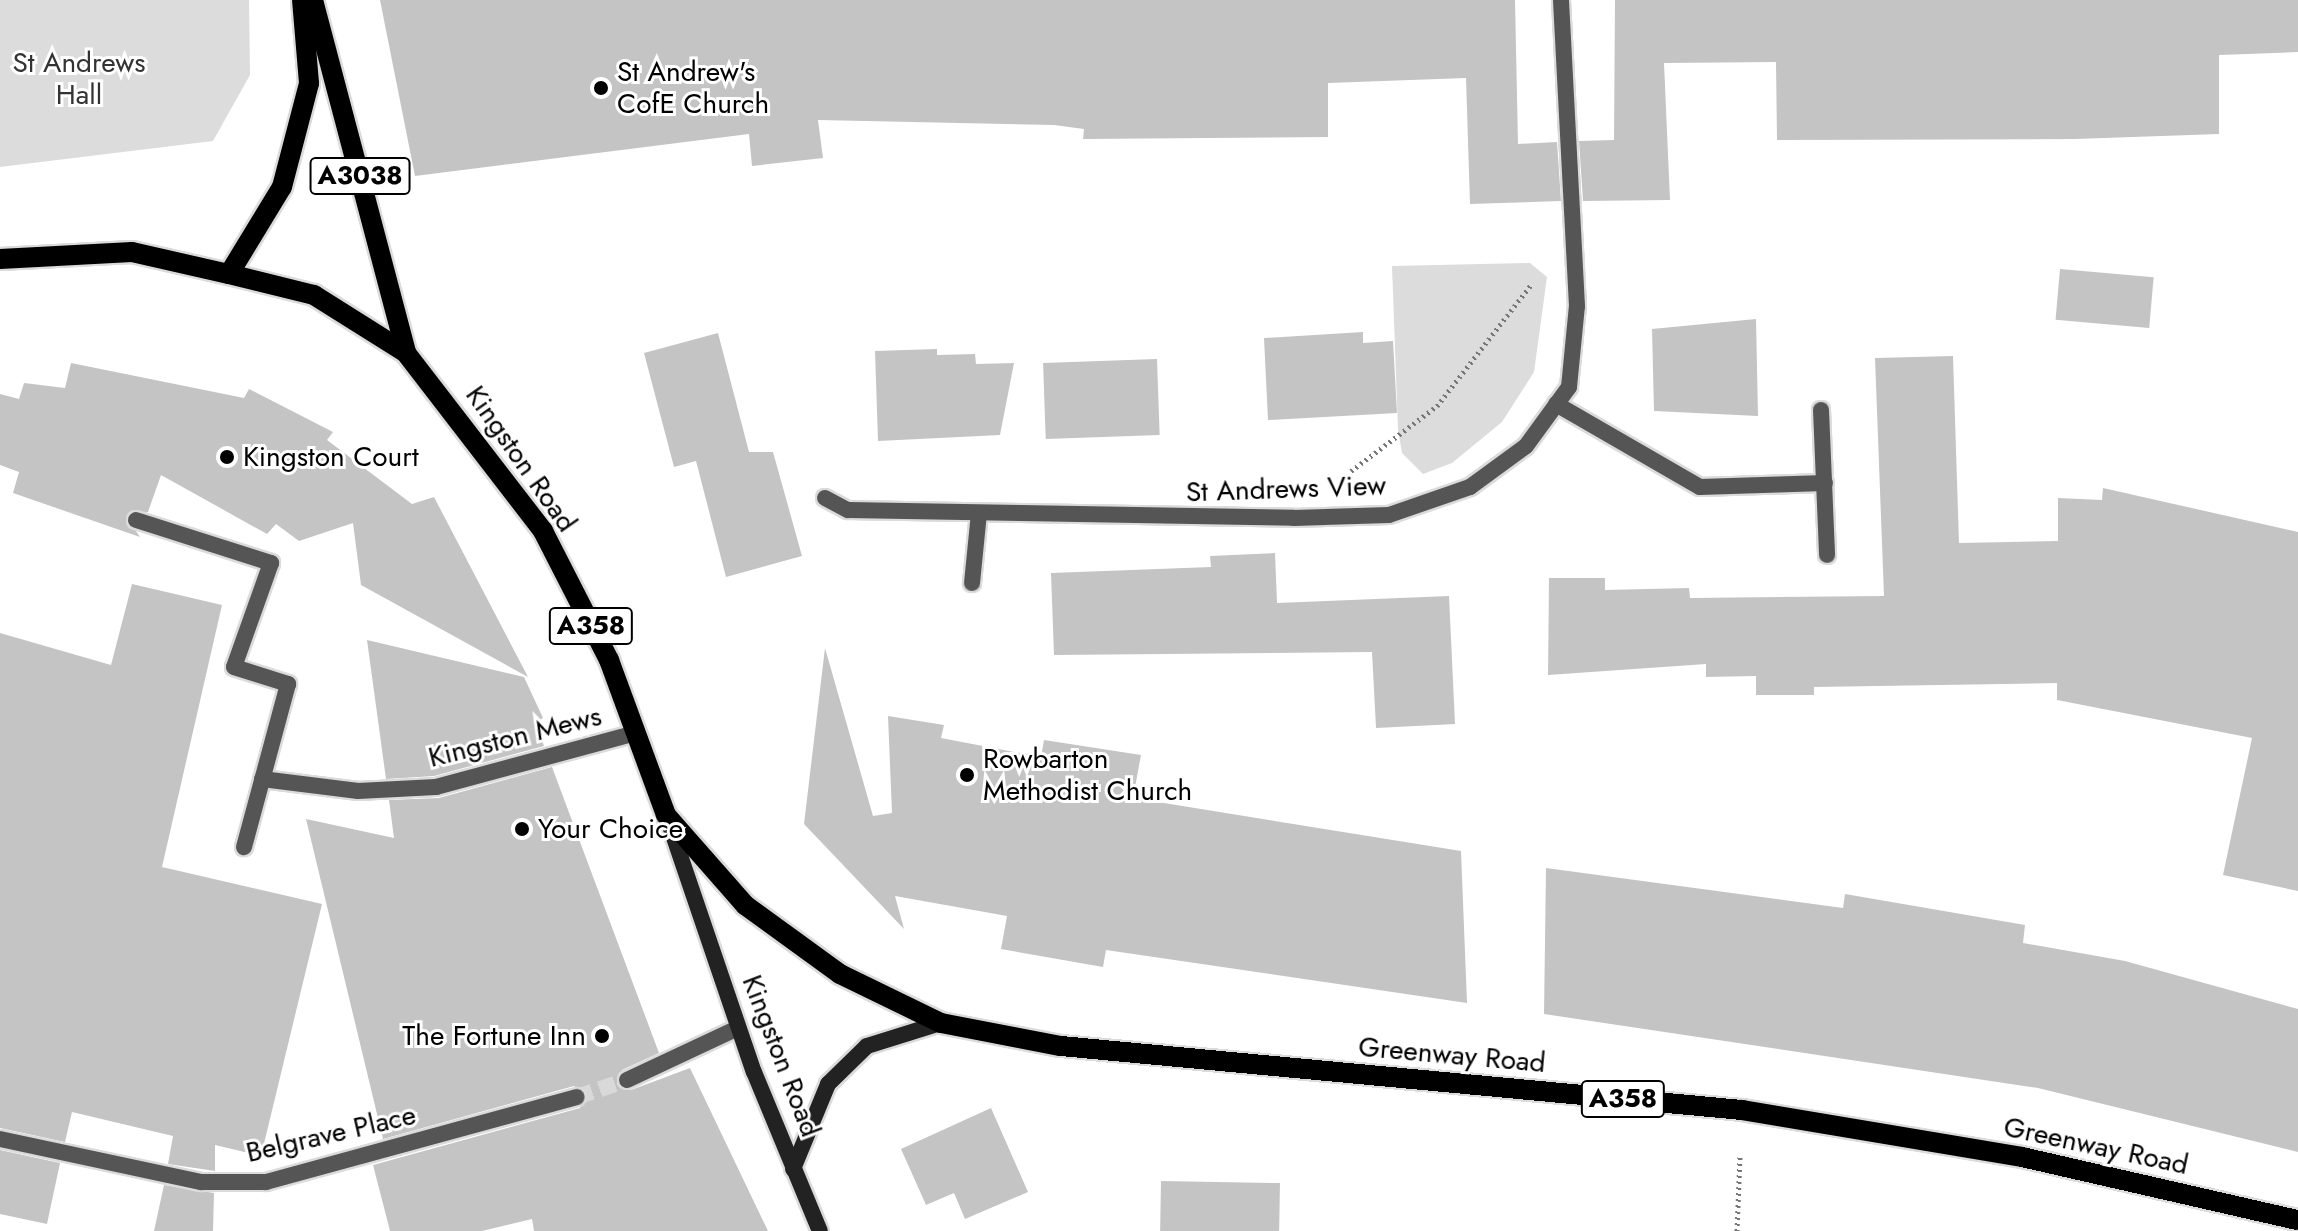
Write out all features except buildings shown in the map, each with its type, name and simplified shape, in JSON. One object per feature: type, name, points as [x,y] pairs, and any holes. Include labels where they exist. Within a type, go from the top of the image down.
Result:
[{"type":"main road","name":"A3038","points":[[229,274],[286,172],[309,83],[302,0]]},
{"type":"main road","name":"Kingston Road","points":[[313,0],[406,353],[543,531],[636,733],[666,815]]},
{"type":"main road","name":"A358","points":[[0,259],[132,252],[229,274],[314,295],[406,353]]},
{"type":"main road","name":"Greenway Road","points":[[666,815],[745,905],[840,974],[941,1023],[1061,1046],[1742,1110],[2022,1157],[2298,1220]]},
{"type":"street","name":"St Andrews View","points":[[825,498],[848,510],[1096,519],[1389,515],[1470,487],[1526,446],[1569,387],[1577,306],[1561,0]]},
{"type":"street","points":[[1556,404],[1700,487],[1825,483]]},
{"type":"street","points":[[1821,410],[1827,555]]},
{"type":"street","points":[[972,583],[979,513]]},
{"type":"street","points":[[136,520],[271,563],[234,667],[288,684],[244,847]]},
{"type":"street","name":"Kingston Mews","points":[[262,779],[358,791],[436,787],[636,733]]},
{"type":"street","name":"Kingston Road","points":[[666,815],[738,1028],[820,1231]]},
{"type":"street","name":"Kingston Road","points":[[793,1169],[828,1084],[867,1046],[941,1023]]},
{"type":"street","points":[[627,1080],[738,1028]]},
{"type":"street","name":"Belgrave Place","points":[[0,1139],[201,1182],[266,1182],[577,1097]]},
{"type":"path","points":[[1341,476],[1437,406],[1504,326],[1536,272]]},
{"type":"path","points":[[1737,1231],[1742,1110]]},
{"type":"green space","name":"St Andrews Hall","points":[[0,0],[249,0],[250,75],[213,141],[0,167]]},
{"type":"green space","points":[[1530,263],[1547,277],[1534,372],[1502,422],[1452,463],[1423,474],[1402,453],[1398,430],[1392,266]]},
{"type":"tunnel","points":[[577,1097],[627,1080]]},
{"type":"place","name":"St Andrew's CofE Church","points":[[601,88]]},
{"type":"place","name":"Kingston Court","points":[[227,457]]},
{"type":"place","name":"Rowbarton Methodist Church","points":[[967,775]]},
{"type":"place","name":"Your Choice","points":[[522,829]]},
{"type":"place","name":"The Fortune Inn","points":[[602,1036]]}]
